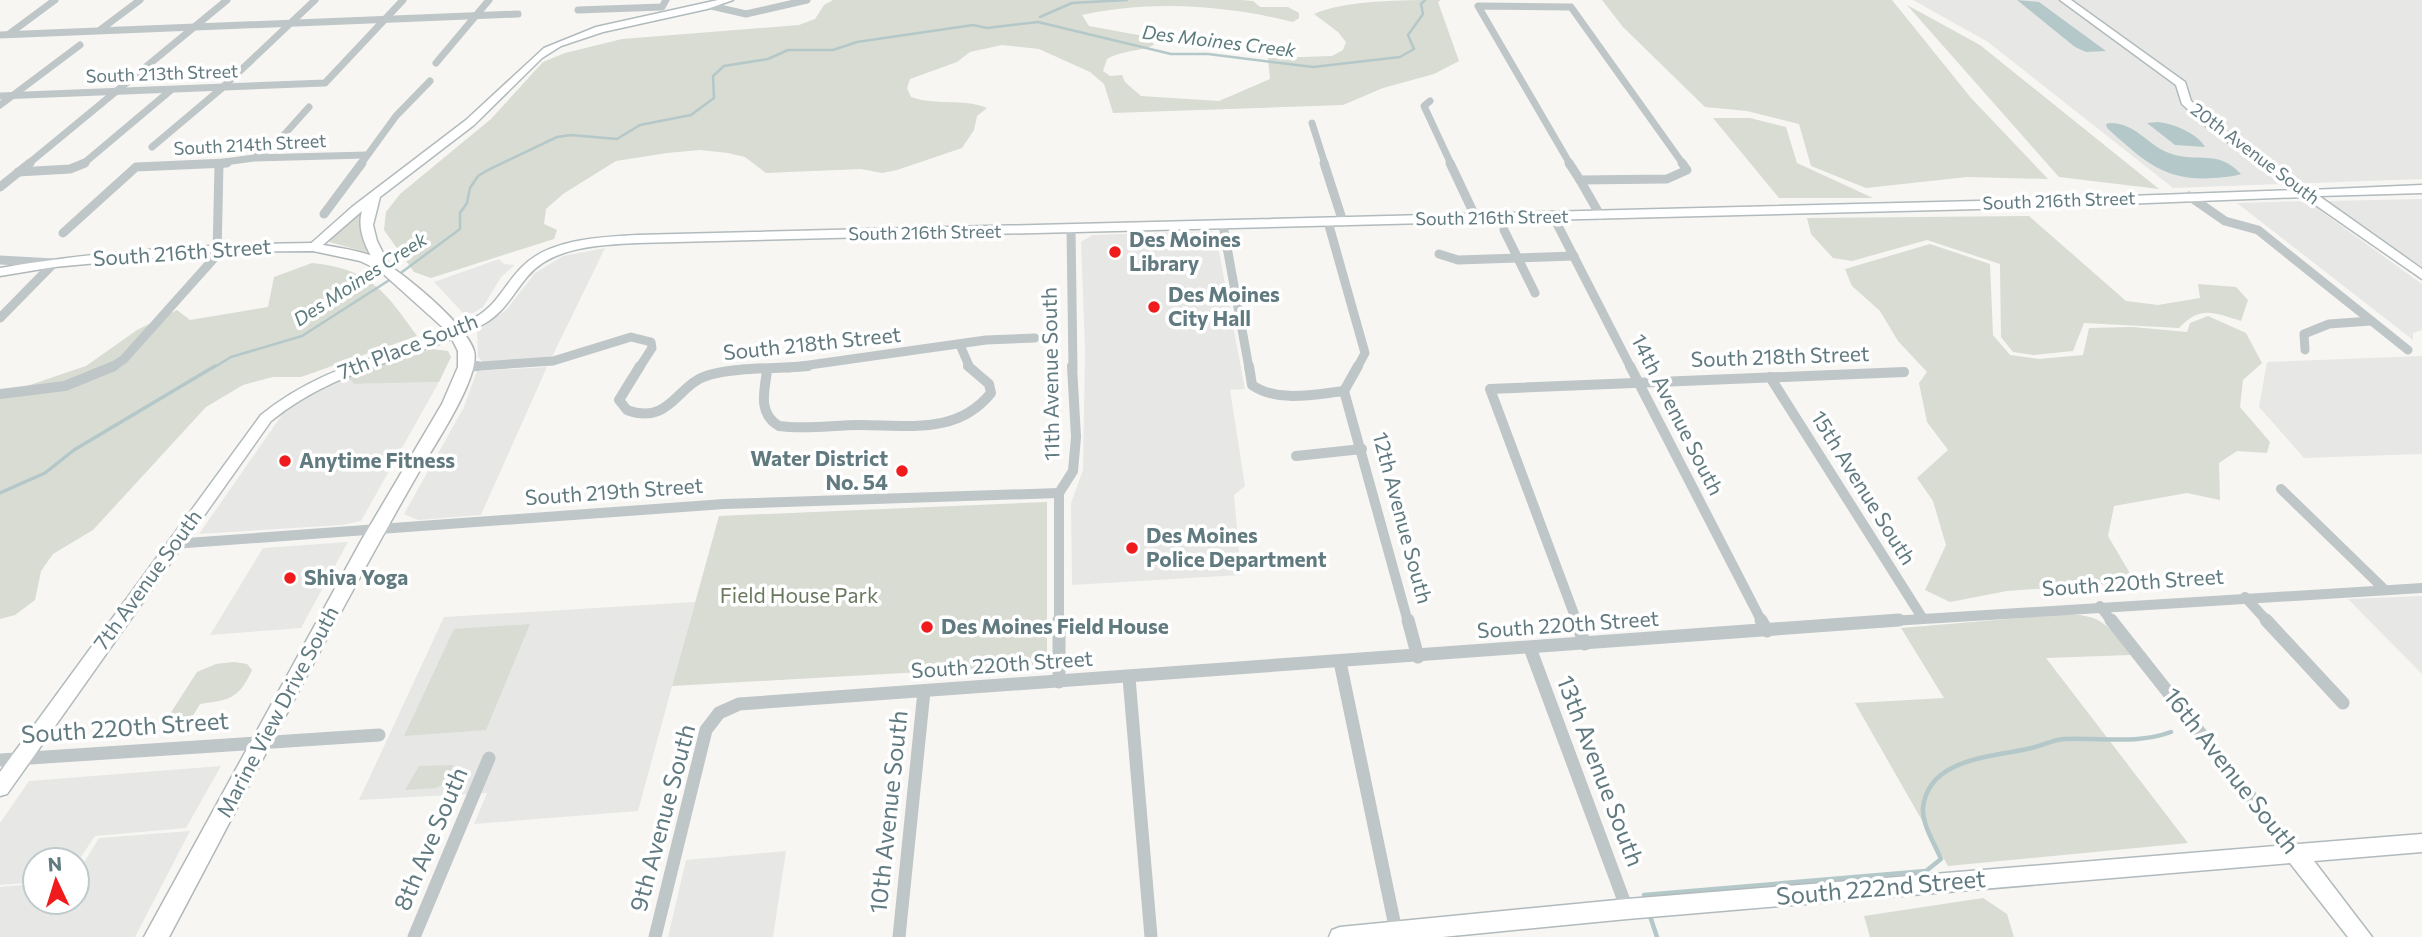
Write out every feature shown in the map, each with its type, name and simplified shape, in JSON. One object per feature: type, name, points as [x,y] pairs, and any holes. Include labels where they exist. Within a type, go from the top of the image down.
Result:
[{"type":"main road","points":[[313,247],[388,183],[488,108],[532,60],[548,49],[603,29],[728,0]]},
{"type":"main road","name":"20th Avenue South","points":[[2065,0],[2181,84],[2186,102],[2197,114],[2422,275]]},
{"type":"main road","points":[[388,183],[369,206],[365,216],[368,238],[384,267],[456,331],[465,347],[466,367]]},
{"type":"main road","name":"South 216th Street","points":[[563,250],[609,242],[2422,189]]},
{"type":"main road","name":"South 216th Street","points":[[54,263],[217,248],[313,247],[364,258],[384,267]]},
{"type":"main road","name":"7th Place South","points":[[310,386],[342,371],[475,324],[502,304],[526,267],[563,250]]},
{"type":"main road","points":[[0,272],[54,263]]},
{"type":"main road","name":"Marine View Drive South","points":[[156,937],[376,531],[450,404],[466,367]]},
{"type":"main road","name":"7th Avenue South","points":[[0,788],[266,418],[310,386]]},
{"type":"main road","name":"South 222nd Street","points":[[1340,937],[1627,909],[2422,843]]},
{"type":"main road","name":"16th Avenue South","points":[[2295,853],[2361,937]]},
{"type":"street","points":[[9,34],[55,0]]},
{"type":"street","points":[[99,31],[140,0]]},
{"type":"street","points":[[0,187],[227,0]]},
{"type":"street","points":[[152,147],[222,88],[315,0]]},
{"type":"street","points":[[384,20],[403,0]]},
{"type":"street","points":[[436,63],[489,0]]},
{"type":"street","points":[[711,5],[733,12],[781,8],[807,0]]},
{"type":"street","points":[[578,10],[664,3]]},
{"type":"street","points":[[1578,180],[1667,178],[1684,174],[1687,170],[1569,5],[1478,6],[1578,180],[1600,215]]},
{"type":"street","points":[[0,35],[518,14]]},
{"type":"street","name":"South 213th Street","points":[[0,96],[325,83],[384,20]]},
{"type":"street","points":[[0,105],[80,46]]},
{"type":"street","points":[[324,214],[396,116],[430,81]]},
{"type":"street","points":[[18,172],[81,166],[171,90]]},
{"type":"street","points":[[1430,101],[1424,106],[1476,218]]},
{"type":"street","points":[[254,158],[274,146],[309,107]]},
{"type":"street","points":[[1312,123],[1343,222]]},
{"type":"street","name":"South 214th Street","points":[[63,233],[136,167],[219,164],[254,158],[366,155]]},
{"type":"street","points":[[0,394],[72,383],[116,366],[215,258],[219,164]]},
{"type":"street","points":[[2189,196],[2225,221],[2258,230],[2408,350]]},
{"type":"street","name":"14th Avenue South","points":[[1553,216],[1767,631]]},
{"type":"street","points":[[1223,225],[1252,385],[1256,390],[1272,395],[1344,391],[1365,354],[1328,222]]},
{"type":"street","name":"11th Avenue South","points":[[1059,682],[1059,493],[1073,471],[1076,437],[1071,337],[1071,229]]},
{"type":"street","points":[[1504,230],[1535,293]]},
{"type":"street","points":[[1439,254],[1458,260],[1574,257]]},
{"type":"street","name":"South 216th Street","points":[[0,260],[54,263]]},
{"type":"street","points":[[0,318],[54,263]]},
{"type":"street","points":[[2305,350],[2304,334],[2329,324],[2371,321]]},
{"type":"street","name":"South 218th Street","points":[[466,367],[552,361],[640,337],[651,342],[652,348],[620,400],[622,408],[639,413],[670,407],[695,382],[708,375],[767,371],[985,340],[1035,338]]},
{"type":"street","points":[[767,371],[764,410],[772,423],[779,426],[922,427],[963,418],[983,406],[991,393],[989,384],[967,365],[960,345]]},
{"type":"street","name":"South 218th Street","points":[[1490,389],[1904,372]]},
{"type":"street","name":"15th Avenue South","points":[[1770,377],[1923,619]]},
{"type":"street","name":"13th Avenue South","points":[[1490,389],[1586,644]]},
{"type":"street","name":"12th Avenue South","points":[[1344,391],[1418,657]]},
{"type":"street","points":[[1297,456],[1362,449]]},
{"type":"street","points":[[2281,489],[2385,590]]},
{"type":"street","name":"South 219th Street","points":[[173,544],[703,505],[1059,493]]},
{"type":"street","name":"South 220th Street","points":[[719,713],[747,702],[1129,678],[2100,606],[2422,588]]},
{"type":"street","points":[[2245,597],[2343,703]]},
{"type":"street","name":"16th Avenue South","points":[[2100,606],[2295,853]]},
{"type":"street","name":"13th Avenue South","points":[[1530,648],[1627,909]]},
{"type":"street","points":[[1340,662],[1396,932]]},
{"type":"street","points":[[1129,678],[1151,937]]},
{"type":"street","name":"10th Avenue South","points":[[899,937],[924,691]]},
{"type":"street","name":"9th Avenue South","points":[[655,937],[702,741],[708,725],[719,713]]},
{"type":"street","name":"South 220th Street","points":[[0,760],[379,735]]},
{"type":"street","name":"8th Ave South","points":[[414,937],[489,758]]},
{"type":"shaded area","points":[[1913,0],[2422,0],[2422,179],[2173,188],[1988,42]]},
{"type":"shaded area","points":[[2017,0],[2039,2],[2106,51],[2086,52],[2075,47]]},
{"type":"shaded area","points":[[2158,122],[2184,130],[2197,137],[2205,147],[2175,145],[2147,123]]},
{"type":"shaded area","points":[[2106,124],[2127,126],[2169,153],[2223,161],[2241,174],[2197,178],[2168,172],[2132,150],[2107,128]]},
{"type":"shaded area","points":[[2422,199],[2422,267],[2327,201]]},
{"type":"shaded area","points":[[2307,201],[2422,284],[2422,330],[2413,333],[2413,340],[2237,203]]},
{"type":"shaded area","points":[[1212,231],[1216,236],[1245,389],[1230,390],[1245,486],[1234,495],[1241,575],[1072,585],[1071,503],[1083,470],[1085,349],[1081,242],[1092,235]]},
{"type":"shaded area","points":[[605,248],[551,359],[482,361],[478,357],[477,331],[506,310],[535,273],[563,256]]},
{"type":"shaded area","points":[[499,259],[504,264],[515,265],[501,277],[483,307],[473,313],[464,314],[434,282]]},
{"type":"shaded area","points":[[2422,356],[2422,454],[2304,458],[2259,407],[2267,362]]},
{"type":"shaded area","points":[[547,367],[481,515],[418,520],[404,514],[464,407],[477,371]]},
{"type":"shaded area","points":[[347,377],[354,384],[439,382],[361,521],[342,525],[199,534],[286,409],[307,395]]},
{"type":"shaded area","points":[[348,542],[301,628],[210,635],[263,548]]},
{"type":"shaded area","points":[[2422,596],[2422,674],[2348,599]]},
{"type":"shaded area","points":[[695,602],[638,811],[474,824],[487,793],[359,800],[444,617]]},
{"type":"shaded area","points":[[221,766],[186,828],[95,836],[88,846],[21,846],[21,883],[0,885],[0,823],[29,781]]},
{"type":"shaded area","points":[[190,831],[135,937],[0,937],[0,887],[21,885],[21,916],[91,916],[91,851],[99,838]]},
{"type":"shaded area","points":[[786,851],[773,937],[668,937],[686,860]]},
{"type":"green space","points":[[833,0],[1241,0],[1253,1],[1260,7],[1288,7],[1299,13],[1299,18],[1293,22],[1188,6],[1134,7],[1082,15],[1089,26],[1149,37],[1154,45],[1107,59],[1103,71],[1110,76],[1122,75],[1125,82],[1141,96],[1219,101],[1270,79],[1268,58],[1332,56],[1343,50],[1346,42],[1338,32],[1314,14],[1358,3],[1441,0],[1438,2],[1459,61],[1434,74],[1383,88],[1343,105],[1113,113],[1104,84],[1090,72],[1039,49],[1002,45],[970,52],[957,62],[910,79],[907,88],[911,97],[969,103],[987,108],[977,116],[974,130],[962,148],[897,170],[882,173],[861,169],[766,173],[745,157],[700,150],[616,161],[563,194],[546,209],[544,224],[557,230],[554,239],[431,278],[414,272],[384,230],[386,212],[400,194],[491,119],[543,62],[565,53],[622,39],[799,25],[815,19],[824,5]]},
{"type":"green space","points":[[1602,0],[1892,0],[1971,98],[2048,179],[1967,177],[1866,188],[1811,166],[1799,124],[1747,111],[1705,107],[1623,27]]},
{"type":"green space","points":[[1907,5],[1980,45],[2159,189],[2059,177]]},
{"type":"green space","points":[[1713,118],[1750,118],[1786,127],[1797,163],[1873,198],[1779,198]]},
{"type":"green space","points":[[366,204],[361,217],[361,229],[370,253],[329,242]]},
{"type":"green space","points":[[2029,216],[2126,301],[2158,305],[2200,298],[2198,284],[2236,287],[2248,300],[2241,321],[2208,313],[2194,316],[2179,328],[2084,323],[2073,351],[2034,355],[2013,352],[2001,337],[2000,264],[1927,240],[1852,261],[1833,258],[1811,234],[1807,218]]},
{"type":"green space","points":[[1930,244],[1990,264],[1993,335],[2010,355],[2039,359],[2083,355],[2089,328],[2133,327],[2187,332],[2190,323],[2208,316],[2246,333],[2262,363],[2243,380],[2240,407],[2270,442],[2267,453],[2237,451],[2219,463],[2220,500],[2187,493],[2114,506],[2108,536],[2135,582],[2007,591],[1950,602],[1925,590],[1946,545],[1933,501],[1917,478],[1948,450],[1927,422],[1919,383],[1927,372],[1898,341],[1880,311],[1852,286],[1845,269]]},
{"type":"green space","points":[[312,263],[348,271],[374,285],[395,306],[417,336],[301,377],[273,377],[243,385],[206,407],[93,530],[53,554],[41,571],[35,600],[15,615],[0,619],[0,395],[86,366],[137,330],[177,310],[190,320],[268,307],[274,277]]},
{"type":"green space","points":[[432,349],[448,351],[451,357],[439,382],[354,384],[347,377]]},
{"type":"green space","name":"Field House Park","points":[[1047,502],[1047,665],[672,686],[719,516]]},
{"type":"green space","points":[[2065,614],[2089,617],[2104,624],[2131,655],[2046,658],[2188,843],[1948,866],[1855,703],[1944,698],[1901,628]]},
{"type":"green space","points":[[530,624],[486,730],[404,736],[454,629]]},
{"type":"green space","points":[[216,664],[247,664],[252,670],[237,692],[226,699],[200,704],[185,729],[159,731],[197,672]]},
{"type":"green space","points":[[453,765],[449,781],[436,788],[405,790],[419,766]]},
{"type":"green space","points":[[1983,898],[2007,914],[2014,937],[1870,937],[1864,916]]},
{"type":"waterway","points":[[1040,17],[1072,3],[1127,0]]},
{"type":"waterway","name":"Des Moines Creek","points":[[398,275],[460,229],[460,213],[478,176],[557,137],[571,135],[617,139],[640,125],[691,115],[714,98],[713,76],[724,66],[768,59],[788,50],[833,50],[857,42],[973,25],[987,28],[1038,22],[1171,54],[1208,54],[1313,67],[1400,57],[1414,49],[1408,35],[1423,14],[1421,4],[1425,0]]},
{"type":"waterway","name":"Des Moines Creek","points":[[213,368],[231,357],[302,336],[391,279]]},
{"type":"waterway","name":"Des Moines Creek","points":[[0,493],[45,473],[74,450],[215,366]]},
{"type":"waterway","points":[[1645,899],[1644,895],[1926,871],[1941,859],[1927,828],[1923,808],[1927,792],[1936,779],[1948,770],[1979,758],[2059,740],[2131,739],[2171,732]]},
{"type":"waterway","points":[[1649,913],[1657,937]]},
{"type":"place","name":"Des Moines Library","points":[[1115,252]]},
{"type":"place","name":"Des Moines City Hall","points":[[1154,307]]},
{"type":"place","name":"Anytime Fitness","points":[[285,461]]},
{"type":"place","name":"Water District No. 54","points":[[902,471]]},
{"type":"place","name":"Des Moines Police Department","points":[[1132,548]]},
{"type":"place","name":"Shiva Yoga","points":[[290,578]]},
{"type":"place","name":"Des Moines Field House","points":[[927,627]]}]
